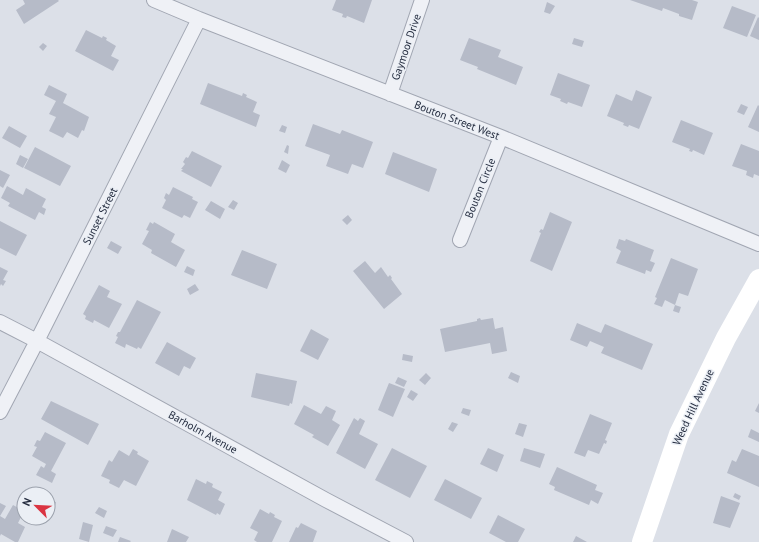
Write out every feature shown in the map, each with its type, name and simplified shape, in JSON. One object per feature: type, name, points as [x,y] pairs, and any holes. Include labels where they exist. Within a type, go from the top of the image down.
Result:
[{"type":"main road","name":"Weed Hill Avenue","points":[[642,542],[679,434],[723,343],[759,279]]},
{"type":"street","name":"Bouton Street West","points":[[154,0],[501,137],[759,244]]},
{"type":"street","name":"Gaymoor Drive","points":[[390,94],[422,0]]},
{"type":"street","name":"Sunset Street","points":[[0,412],[199,19]]},
{"type":"street","name":"Bouton Circle","points":[[460,240],[501,137]]},
{"type":"street","name":"Barholm Avenue","points":[[0,322],[406,542]]},
{"type":"building","points":[[23,0],[59,1],[24,24],[16,10],[25,4]]},
{"type":"building","points":[[336,0],[372,0],[364,23],[347,16],[346,18],[342,17],[343,14],[332,10]]},
{"type":"building","points":[[630,0],[692,0],[698,2],[692,20],[679,16],[679,14],[663,8],[662,11]]},
{"type":"building","points":[[547,2],[555,6],[550,14],[544,12]]},
{"type":"building","points":[[732,6],[756,15],[747,37],[723,28]]},
{"type":"building","points":[[758,17],[759,18],[759,40],[750,36]]},
{"type":"building","points":[[86,30],[102,38],[103,36],[107,38],[106,40],[116,46],[111,56],[119,60],[113,71],[75,51]]},
{"type":"building","points":[[469,38],[501,50],[498,57],[523,67],[516,85],[477,69],[478,67],[460,60]]},
{"type":"building","points":[[574,38],[584,41],[582,47],[572,44]]},
{"type":"building","points":[[43,43],[47,46],[43,51],[39,47]]},
{"type":"building","points":[[558,73],[590,85],[582,107],[568,102],[567,104],[560,101],[561,99],[550,95]]},
{"type":"building","points":[[208,83],[242,96],[243,93],[247,95],[246,97],[257,102],[253,112],[260,115],[256,127],[200,104]]},
{"type":"building","points":[[49,85],[67,94],[63,103],[89,117],[84,131],[82,130],[78,138],[67,132],[63,138],[49,131],[56,117],[49,114],[56,101],[44,95]]},
{"type":"building","points":[[636,90],[652,97],[639,129],[629,125],[628,127],[623,125],[624,123],[607,116],[616,94],[632,101]]},
{"type":"building","points":[[741,104],[748,107],[744,115],[737,112]]},
{"type":"building","points":[[758,105],[759,106],[759,132],[748,127]]},
{"type":"building","points":[[681,120],[713,133],[704,155],[693,150],[692,152],[689,151],[690,149],[672,142]]},
{"type":"building","points":[[313,124],[340,134],[342,130],[373,142],[363,168],[352,164],[348,174],[326,166],[330,155],[305,146]]},
{"type":"building","points":[[282,125],[287,127],[285,133],[279,131]]},
{"type":"building","points":[[9,126],[27,136],[20,148],[2,138]]},
{"type":"building","points":[[741,144],[759,151],[759,176],[754,174],[753,178],[746,175],[747,171],[732,166]]},
{"type":"building","points":[[287,145],[289,146],[288,154],[284,152]]},
{"type":"building","points":[[35,147],[71,166],[60,186],[24,168]]},
{"type":"building","points":[[192,151],[222,166],[211,187],[181,171],[185,164],[183,162],[186,157],[188,158]]},
{"type":"building","points":[[393,152],[437,169],[429,192],[385,174]]},
{"type":"building","points":[[20,155],[28,159],[23,168],[16,164]]},
{"type":"building","points":[[282,160],[290,165],[286,173],[278,169]]},
{"type":"building","points":[[0,170],[10,175],[3,188],[0,186]]},
{"type":"building","points":[[7,186],[23,195],[26,188],[46,199],[42,207],[46,209],[44,215],[39,212],[35,220],[8,206],[10,203],[1,198]]},
{"type":"building","points":[[173,187],[193,197],[192,199],[198,202],[190,218],[184,215],[182,218],[162,208],[166,200],[164,198],[166,193],[169,195]]},
{"type":"building","points":[[233,200],[238,203],[234,210],[228,207]]},
{"type":"building","points":[[211,201],[225,209],[220,219],[205,210]]},
{"type":"building","points":[[550,212],[572,222],[552,271],[530,261],[541,233],[539,232],[541,229],[543,230]]},
{"type":"building","points":[[348,215],[352,220],[347,225],[342,220]]},
{"type":"building","points":[[0,221],[27,235],[16,256],[0,248]]},
{"type":"building","points":[[150,222],[153,224],[154,222],[175,234],[171,242],[185,250],[176,267],[151,253],[152,250],[142,244],[149,231],[146,230]]},
{"type":"building","points":[[619,239],[625,241],[626,239],[654,250],[650,261],[655,263],[651,272],[646,270],[645,274],[616,263],[621,251],[616,248]]},
{"type":"building","points":[[111,241],[122,247],[118,254],[107,248]]},
{"type":"building","points":[[242,250],[277,264],[267,289],[231,275]]},
{"type":"building","points":[[671,258],[698,269],[688,296],[679,293],[675,305],[665,300],[662,307],[654,304],[657,298],[655,297]]},
{"type":"building","points":[[365,261],[375,273],[381,267],[388,277],[390,275],[392,278],[391,279],[402,294],[384,309],[353,271]]},
{"type":"building","points":[[187,266],[195,270],[193,276],[184,272]]},
{"type":"building","points":[[0,267],[8,271],[3,280],[6,281],[3,286],[1,284],[0,286]]},
{"type":"building","points":[[195,284],[199,290],[190,295],[187,289]]},
{"type":"building","points":[[99,285],[110,291],[107,297],[122,304],[109,328],[94,320],[93,323],[85,319],[86,316],[83,314]]},
{"type":"building","points":[[137,300],[161,312],[141,349],[138,347],[137,349],[126,344],[125,348],[115,343],[118,337],[116,336],[118,332],[120,332]]},
{"type":"building","points":[[675,305],[681,307],[679,313],[673,311]]},
{"type":"building","points":[[480,318],[481,320],[493,318],[495,329],[503,327],[507,351],[492,354],[490,343],[445,352],[440,329],[477,321],[477,319]]},
{"type":"building","points":[[577,323],[601,333],[605,324],[653,344],[642,370],[601,353],[604,347],[590,341],[587,347],[570,340]]},
{"type":"building","points":[[311,329],[329,339],[318,360],[300,351]]},
{"type":"building","points":[[167,342],[196,358],[190,369],[184,366],[179,376],[155,363]]},
{"type":"building","points":[[403,354],[413,356],[412,362],[402,360]]},
{"type":"building","points":[[511,372],[520,376],[518,383],[508,378]]},
{"type":"building","points":[[256,373],[297,381],[292,404],[290,403],[289,406],[251,397]]},
{"type":"building","points":[[426,373],[431,378],[425,385],[419,380]]},
{"type":"building","points":[[398,377],[407,381],[404,387],[395,383]]},
{"type":"building","points":[[389,383],[405,389],[393,417],[378,410]]},
{"type":"building","points":[[411,390],[418,394],[413,401],[407,397]]},
{"type":"building","points":[[51,401],[99,424],[88,445],[41,419]]},
{"type":"building","points":[[759,403],[759,413],[755,411]]},
{"type":"building","points":[[304,405],[321,414],[326,406],[336,411],[332,420],[340,425],[328,446],[312,437],[314,435],[294,424]]},
{"type":"building","points":[[463,408],[471,410],[469,416],[461,413]]},
{"type":"building","points":[[590,414],[612,423],[605,440],[607,441],[606,444],[604,443],[599,454],[588,450],[585,457],[574,453]]},
{"type":"building","points":[[354,418],[358,421],[360,418],[365,421],[359,434],[378,444],[365,469],[336,453]]},
{"type":"building","points":[[452,422],[458,424],[453,432],[448,429]]},
{"type":"building","points":[[519,423],[527,425],[523,437],[515,434]]},
{"type":"building","points":[[751,429],[759,433],[759,442],[748,437]]},
{"type":"building","points":[[45,432],[66,443],[51,471],[56,474],[52,483],[36,475],[41,466],[44,468],[46,464],[32,456],[37,447],[34,446],[37,440],[40,441]]},
{"type":"building","points":[[392,448],[427,466],[410,498],[375,480]]},
{"type":"building","points":[[488,448],[504,455],[497,472],[480,464]]},
{"type":"building","points":[[524,448],[545,454],[540,468],[520,461]]},
{"type":"building","points":[[133,449],[138,452],[137,454],[149,461],[136,486],[124,480],[119,488],[109,483],[110,480],[101,476],[109,460],[112,462],[119,450],[129,456]]},
{"type":"building","points":[[742,449],[759,456],[759,487],[727,473],[732,460],[736,462]]},
{"type":"building","points":[[557,467],[597,485],[595,490],[603,493],[598,504],[591,500],[589,505],[554,490],[555,487],[549,484]]},
{"type":"building","points":[[196,479],[206,484],[207,481],[213,484],[212,487],[222,492],[218,500],[225,504],[220,515],[217,513],[216,515],[187,500]]},
{"type":"building","points":[[445,479],[482,498],[471,519],[434,500]]},
{"type":"building","points":[[735,493],[741,496],[739,500],[733,497]]},
{"type":"building","points":[[721,496],[740,503],[730,528],[713,523]]},
{"type":"building","points":[[0,503],[6,506],[0,516]]},
{"type":"building","points":[[13,505],[16,507],[16,526],[25,527],[18,542],[15,542],[1,534],[0,536],[0,516],[5,519]]},
{"type":"building","points":[[99,507],[107,511],[104,518],[95,513]]},
{"type":"building","points":[[260,509],[269,514],[270,512],[275,515],[274,517],[282,521],[272,542],[257,542],[254,540],[258,532],[250,528]]},
{"type":"building","points":[[498,515],[525,529],[518,542],[506,542],[489,533]]},
{"type":"building","points":[[83,522],[93,525],[89,542],[79,539]]},
{"type":"building","points":[[301,523],[317,531],[313,542],[289,542],[296,527],[298,528]]},
{"type":"building","points":[[106,526],[117,530],[113,537],[103,533]]},
{"type":"building","points":[[172,529],[189,537],[186,542],[167,542]]},
{"type":"building","points":[[576,536],[587,542],[573,542]]},
{"type":"building","points":[[120,537],[131,541],[118,542]]}]
